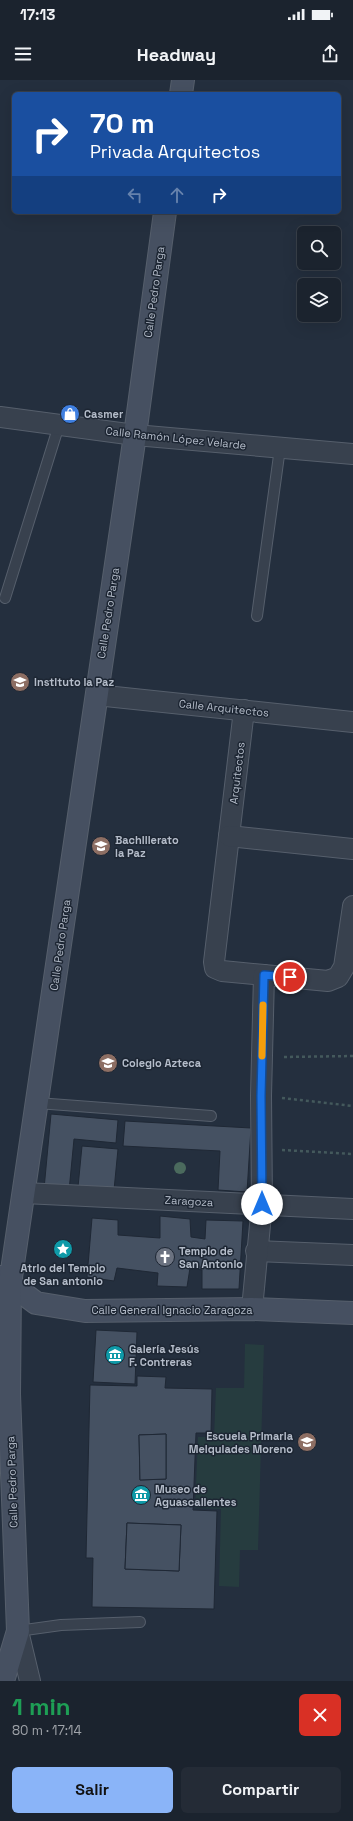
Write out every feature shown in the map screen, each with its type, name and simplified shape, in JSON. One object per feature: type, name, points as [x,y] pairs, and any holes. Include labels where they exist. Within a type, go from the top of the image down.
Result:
[{"type":"street","points":[[182,92],[183,80]]},
{"type":"street","name":"Calle Pedro Parga","points":[[30,1681],[18,1631],[4,1392],[5,1280],[24,1193],[135,435],[165,214]]},
{"type":"street","name":"Calle Ramón López Velarde","points":[[0,417],[135,435],[353,454]]},
{"type":"street","name":"Calle Arquitectos","points":[[96,695],[353,722]]},
{"type":"street","name":"Arquitectos","points":[[244,710],[214,962],[215,968],[222,971],[264,975]]},
{"type":"street","points":[[229,836],[353,849]]},
{"type":"street","points":[[252,1309],[256,1251],[262,1204],[261,1096],[264,975],[328,981],[338,977],[344,967],[353,906]]},
{"type":"street","name":"Zaragoza","points":[[24,1193],[353,1209]]},
{"type":"street","points":[[256,1251],[353,1255]]},
{"type":"street","name":"Calle General Ignacio Zaragoza","points":[[5,1280],[36,1302],[85,1311],[252,1309],[353,1313]]},
{"type":"street","points":[[3,1681],[18,1631]]},
{"type":"lane","points":[[5,598],[58,425]]},
{"type":"lane","points":[[257,616],[280,448]]},
{"type":"lane","points":[[37,1103],[212,1116]]},
{"type":"lane","points":[[18,1631],[61,1625],[140,1622]]},
{"type":"path","points":[[262,1057],[353,1056]]},
{"type":"path","points":[[261,1096],[353,1106]]},
{"type":"path","points":[[262,1149],[353,1154]]},
{"type":"green space","points":[[245,1344],[264,1345],[258,1550],[240,1550],[239,1587],[219,1586],[221,1509],[195,1508],[198,1437],[214,1437],[216,1388],[244,1388]]},
{"type":"building","points":[[51,1114],[118,1120],[116,1143],[74,1139],[69,1191],[44,1189]]},
{"type":"building","points":[[125,1121],[251,1128],[247,1192],[218,1190],[220,1151],[123,1146]]},
{"type":"building","points":[[82,1146],[118,1149],[114,1190],[78,1187]]},
{"type":"building","name":"Templo de San Antonio","points":[[160,1216],[190,1219],[191,1237],[205,1239],[206,1220],[243,1221],[239,1289],[202,1289],[202,1270],[190,1268],[187,1287],[157,1286],[158,1273],[117,1268],[114,1281],[87,1277],[92,1218],[118,1220],[118,1235],[160,1238]]},
{"type":"building","name":"Galería Jesús F. Contreras","points":[[96,1330],[137,1332],[135,1384],[93,1382]]},
{"type":"building","name":"Museo de Aguascalientes","points":[[137,1376],[166,1377],[165,1388],[212,1389],[211,1433],[196,1433],[193,1510],[217,1511],[214,1609],[92,1607],[93,1558],[86,1558],[90,1385],[137,1386]],"holes":[[[166,1434],[166,1479],[140,1480],[139,1435]],[[127,1523],[181,1525],[179,1571],[125,1569]]]},
{"type":"building","points":[[166,1434],[166,1479],[140,1480],[139,1435]]},
{"type":"building","points":[[127,1523],[181,1525],[179,1571],[125,1569]]},
{"type":"slow traffic","points":[[262,1056],[263,1005]]},
{"type":"place","name":"Casmer","points":[[70,414]]},
{"type":"place","name":"Instituto la Paz","points":[[20,682]]},
{"type":"place","name":"Bachillerato la Paz","points":[[101,846]]},
{"type":"place","name":"Colegio Azteca","points":[[108,1063]]},
{"type":"place","name":"Atrio del Templo de San antonio","points":[[63,1249]]},
{"type":"place","name":"Templo de San Antonio","points":[[165,1257]]},
{"type":"place","name":"Galería Jesús F. Contreras","points":[[115,1355]]},
{"type":"place","name":"Escuela Primaria Melquiades Moreno","points":[[307,1442]]},
{"type":"place","name":"Museo de Aguascalientes","points":[[141,1495]]},
{"type":"route","points":[[262,1204],[261,1096],[264,975],[290,977]]}]
